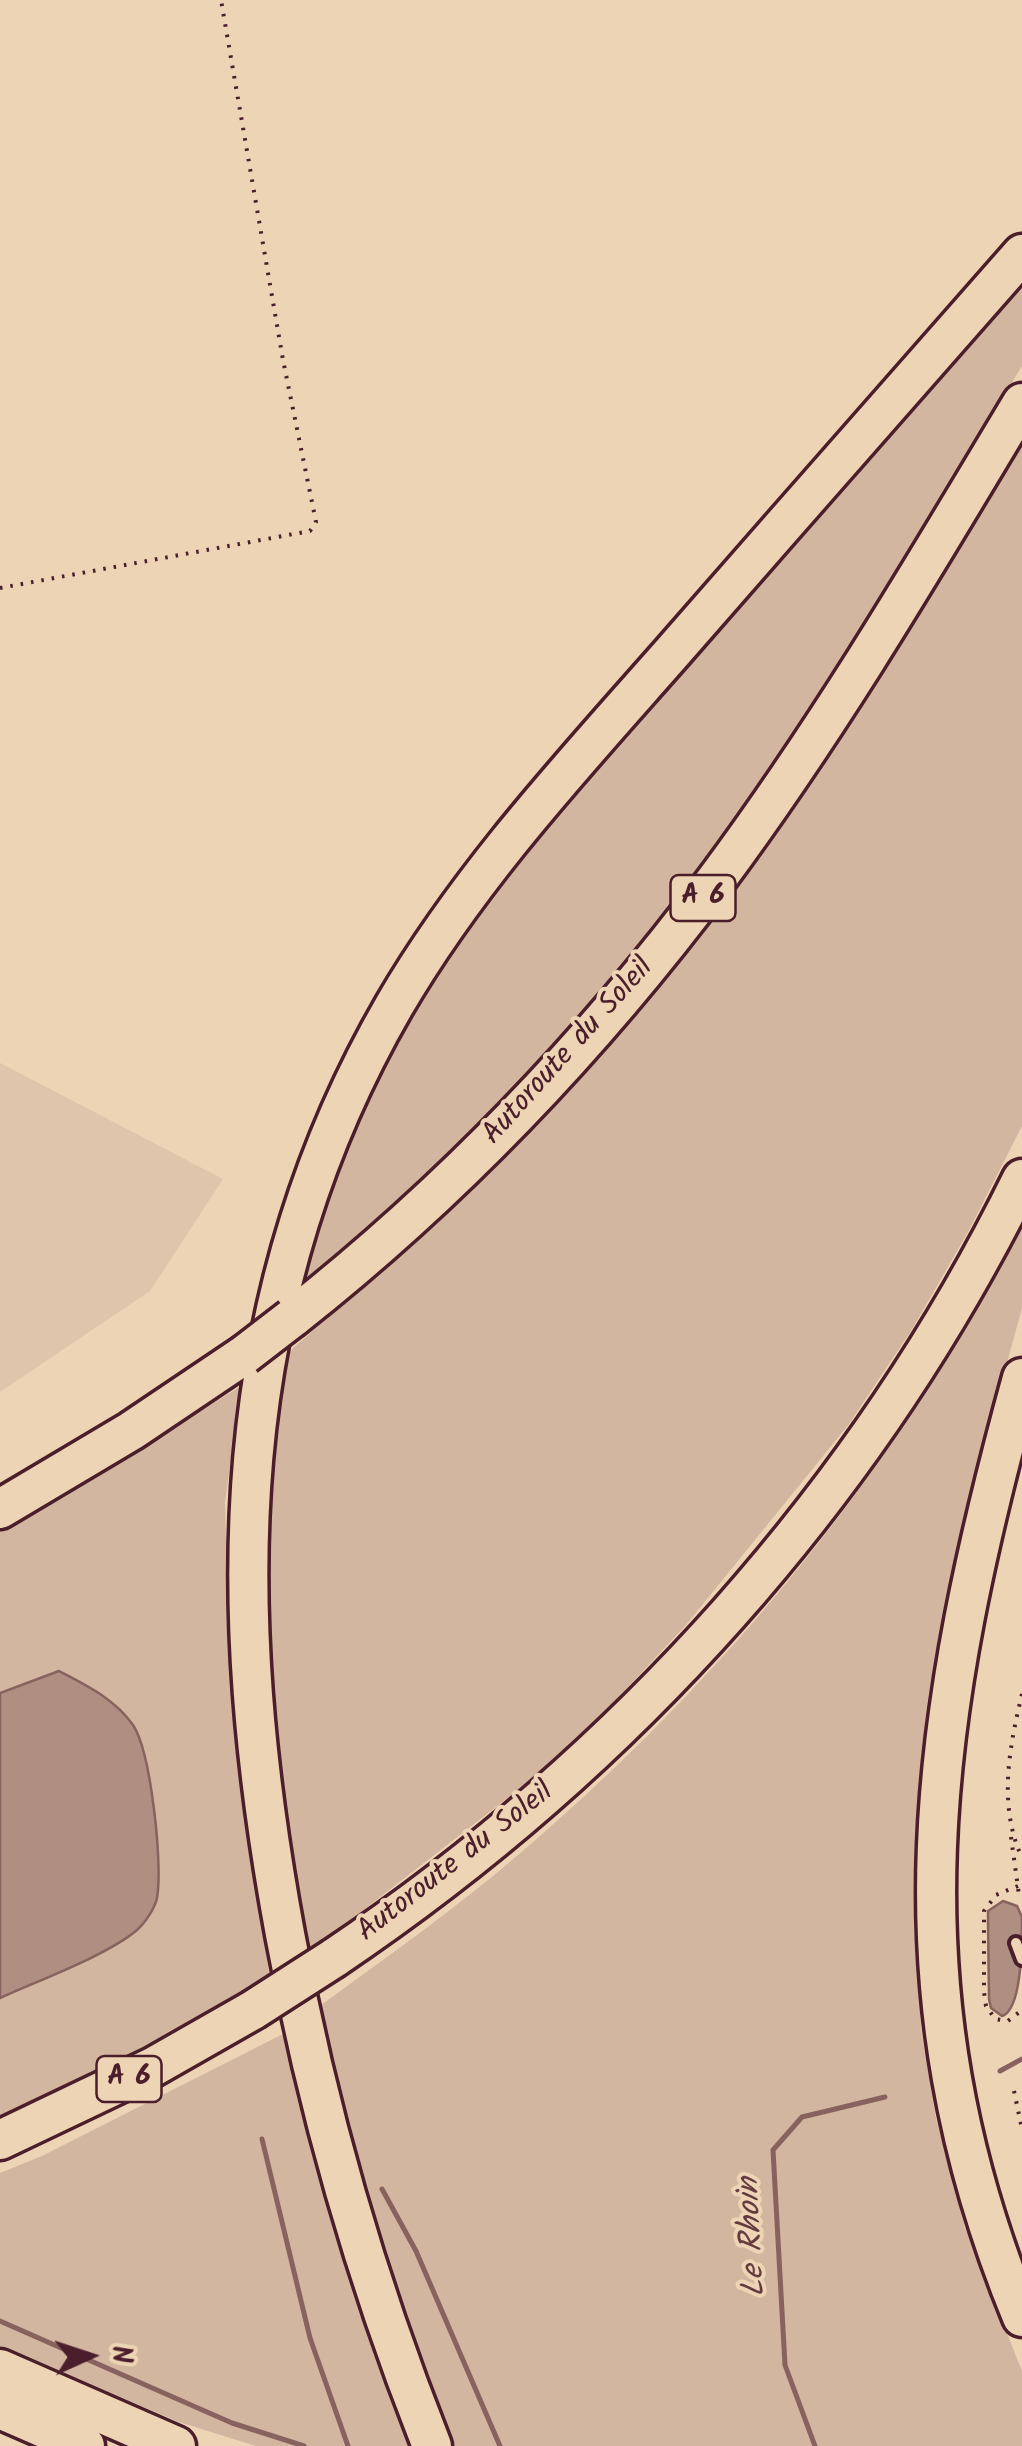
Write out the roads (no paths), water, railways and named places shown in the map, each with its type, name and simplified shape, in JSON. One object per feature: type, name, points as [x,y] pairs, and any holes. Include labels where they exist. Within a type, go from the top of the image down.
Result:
[{"type":"highway","points":[[432,2446],[374,2286],[320,2100],[277,1892],[260,1770],[249,1646],[248,1505],[258,1399],[287,1261],[320,1160],[362,1064],[415,971],[474,885],[622,709],[1022,254]]},
{"type":"highway","name":"Autoroute du Soleil","points":[[0,1509],[132,1432],[244,1355],[392,1234],[506,1127],[666,945],[739,848],[817,734],[1022,403]]},
{"type":"highway","name":"Autoroute du Soleil","points":[[0,2140],[153,2067],[334,1958],[441,1882],[538,1804],[642,1708],[727,1616],[806,1521],[910,1376],[974,1270],[1022,1178]]},
{"type":"highway","points":[[1022,1378],[981,1533],[958,1641],[939,1782],[935,1861],[938,1970],[950,2074],[978,2192],[1022,2316]]},
{"type":"highway","points":[[0,2369],[176,2446]]},
{"type":"highway","points":[[0,2410],[84,2446]]},
{"type":"lane","points":[[1016,1943],[1022,1959]]},
{"type":"waterway","name":"Le Rhoin","points":[[1000,2071],[1022,2059]]},
{"type":"waterway","name":"Le Rhoin","points":[[815,2446],[785,2365],[773,2150],[802,2117],[885,2097]]},
{"type":"waterway","points":[[262,2139],[310,2338],[348,2446]]},
{"type":"waterway","points":[[382,2189],[416,2251],[500,2446]]},
{"type":"waterway","points":[[0,2321],[232,2423],[304,2446]]}]
